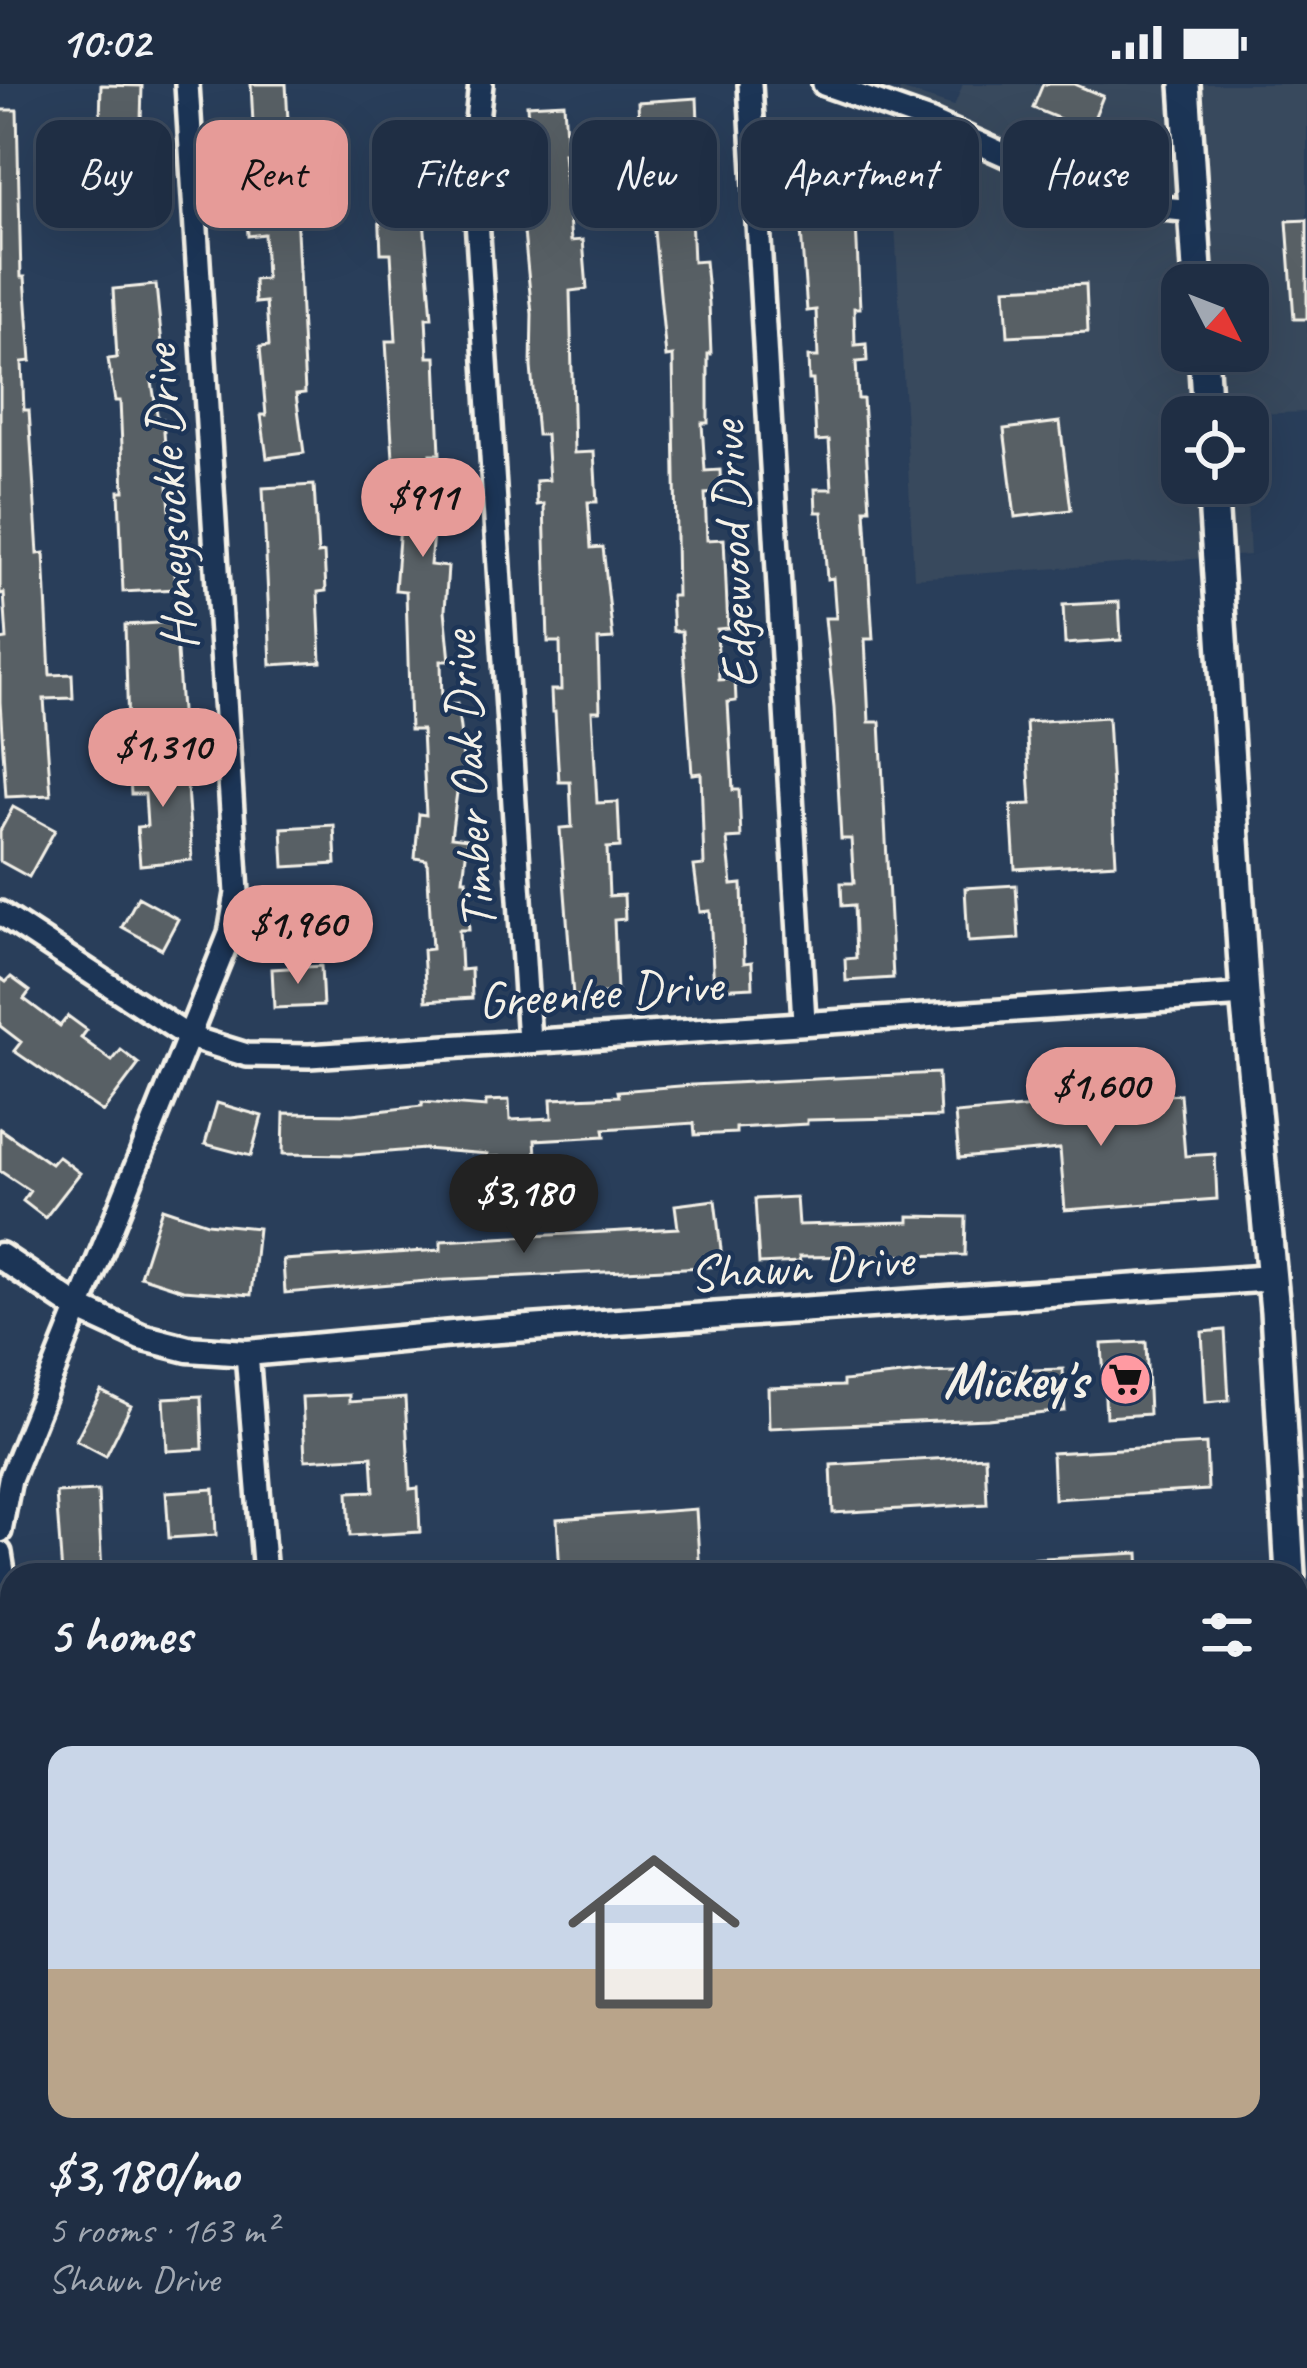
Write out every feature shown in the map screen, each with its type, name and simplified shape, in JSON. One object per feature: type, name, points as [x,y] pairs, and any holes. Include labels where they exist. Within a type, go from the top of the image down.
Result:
[{"type":"main road","points":[[1185,84],[1197,264]]},
{"type":"main road","points":[[1212,504],[1245,995],[1273,1278],[1289,1563]]},
{"type":"street","name":"Honeysuckle Drive","points":[[0,1531],[10,1479],[230,934],[237,893],[187,84]]},
{"type":"street","name":"Timber Oak Drive","points":[[481,84],[473,156],[529,1041]]},
{"type":"street","name":"Edgewood Drive","points":[[750,84],[803,1021]]},
{"type":"street","points":[[824,84],[932,122],[1112,203],[1193,211]]},
{"type":"street","name":"Greenlee Drive","points":[[0,913],[189,1037],[247,1055],[309,1056],[1245,995]]},
{"type":"street","name":"Shawn Drive","points":[[0,1256],[78,1308],[141,1337],[188,1349],[247,1352],[485,1331],[1273,1278]]},
{"type":"street","points":[[247,1352],[264,1563]]},
{"type":"shaded area","points":[[963,84],[1307,84],[1307,412],[1269,414],[1269,396],[1161,396],[1161,504],[1247,504],[1250,555],[914,578],[895,228],[979,228],[979,120],[893,120],[900,89],[954,106]]},
{"type":"building","points":[[251,84],[286,84],[288,120],[253,120]]},
{"type":"building","points":[[1043,84],[1074,84],[1103,96],[1093,120],[1062,120],[1033,108]]},
{"type":"building","points":[[101,85],[142,86],[141,120],[100,120]]},
{"type":"building","points":[[697,98],[698,120],[639,120],[638,102]]},
{"type":"building","points":[[564,103],[571,241],[583,240],[587,289],[570,291],[574,453],[594,452],[597,502],[588,502],[591,548],[603,547],[613,639],[598,640],[600,711],[592,711],[597,803],[618,802],[620,847],[607,848],[609,896],[624,895],[625,919],[614,920],[617,993],[573,996],[560,828],[572,827],[570,782],[559,782],[552,712],[551,690],[561,690],[560,642],[548,642],[544,504],[537,505],[536,481],[549,480],[546,435],[537,435],[524,228],[548,228],[548,120],[528,120],[527,105]]},
{"type":"building","points":[[0,110],[17,110],[21,277],[25,277],[31,361],[22,362],[24,410],[29,410],[38,554],[44,553],[50,675],[72,674],[73,698],[44,699],[51,795],[6,797],[0,702],[0,640],[7,639],[4,593],[0,594]]},
{"type":"building","points":[[1307,220],[1307,319],[1294,319],[1287,221]]},
{"type":"building","points":[[248,228],[297,228],[305,393],[296,394],[304,453],[267,458],[260,347],[269,346],[266,302],[255,303],[254,280],[266,279],[264,234],[248,236]]},
{"type":"building","points":[[380,228],[425,228],[432,318],[426,318],[428,357],[436,357],[440,454],[431,454],[433,497],[444,497],[445,522],[434,523],[430,565],[448,567],[445,610],[450,661],[441,661],[442,705],[457,704],[462,744],[464,792],[457,792],[451,837],[468,839],[463,879],[469,930],[459,930],[461,970],[471,969],[472,998],[426,1001],[423,950],[432,949],[427,860],[415,858],[419,814],[426,815],[422,730],[410,730],[406,591],[395,590],[400,525],[391,525],[389,476],[394,476],[386,341],[396,341],[391,253],[381,253]]},
{"type":"building","points":[[654,228],[692,228],[693,262],[705,261],[709,303],[708,423],[702,423],[705,471],[720,470],[721,493],[705,494],[707,540],[724,539],[728,628],[717,629],[719,680],[735,679],[736,701],[728,702],[741,838],[727,839],[732,885],[742,884],[744,963],[752,962],[753,987],[714,989],[710,911],[700,912],[694,866],[704,865],[701,773],[692,774],[682,631],[673,631],[671,596],[677,596],[673,356],[666,357]]},
{"type":"building","points":[[801,228],[856,228],[860,308],[854,308],[855,345],[866,344],[867,361],[856,362],[870,509],[865,509],[873,639],[865,639],[869,722],[880,722],[893,978],[846,981],[845,959],[856,958],[854,905],[842,906],[841,883],[854,883],[851,839],[841,839],[825,618],[836,618],[833,578],[827,579],[822,512],[816,512],[815,489],[832,489],[829,440],[816,441],[808,357],[818,357],[816,310],[807,311]]},
{"type":"building","points":[[1086,284],[1088,332],[1008,336],[1005,288]]},
{"type":"building","points":[[156,285],[165,374],[151,376],[158,420],[163,419],[176,589],[123,592],[120,401],[115,401],[108,359],[117,358],[113,289]]},
{"type":"building","points":[[1060,422],[1071,510],[1015,517],[1004,429]]},
{"type":"building","points":[[314,485],[318,554],[324,553],[326,591],[318,592],[321,662],[271,665],[263,488]]},
{"type":"building","points":[[1119,602],[1121,640],[1065,644],[1063,605]]},
{"type":"building","points":[[175,622],[182,726],[128,729],[125,625]]},
{"type":"building","points":[[1108,717],[1116,863],[1015,869],[1011,805],[1031,804],[1026,722]]},
{"type":"building","points":[[185,758],[192,860],[140,865],[137,827],[147,826],[145,794],[131,794],[129,762]]},
{"type":"building","points":[[13,807],[55,830],[29,877],[0,861],[0,831]]},
{"type":"building","points":[[334,825],[336,864],[284,867],[282,828]]},
{"type":"building","points":[[1016,885],[1019,939],[968,942],[965,888]]},
{"type":"building","points":[[341,896],[342,929],[286,932],[285,899]]},
{"type":"building","points":[[138,897],[178,919],[162,949],[122,927]]},
{"type":"building","points":[[321,966],[323,1006],[274,1008],[272,969]]},
{"type":"building","points":[[11,977],[30,991],[24,999],[60,1026],[68,1016],[87,1030],[81,1038],[112,1061],[121,1050],[139,1064],[103,1112],[14,1051],[21,1042],[0,1026],[0,978],[6,982]]},
{"type":"building","points":[[938,1073],[940,1117],[807,1120],[807,1124],[695,1135],[694,1123],[604,1129],[605,1136],[535,1140],[536,1156],[487,1157],[424,1149],[283,1154],[284,1113],[352,1114],[422,1106],[422,1102],[486,1107],[486,1101],[509,1100],[510,1120],[552,1118],[551,1099],[619,1096],[618,1091]]},
{"type":"building","points":[[1180,1094],[1185,1156],[1215,1154],[1217,1199],[1065,1210],[1060,1149],[959,1158],[955,1114]]},
{"type":"building","points":[[217,1103],[262,1116],[251,1156],[205,1144]]},
{"type":"building","points":[[0,1129],[51,1164],[58,1156],[80,1173],[45,1218],[23,1201],[30,1191],[0,1171]]},
{"type":"building","points":[[796,1197],[798,1225],[909,1222],[909,1216],[966,1217],[965,1255],[799,1257],[800,1262],[759,1264],[755,1199]]},
{"type":"building","points":[[715,1200],[723,1266],[285,1293],[283,1260],[441,1250],[441,1241],[678,1228],[675,1205]]},
{"type":"building","points":[[162,1208],[207,1223],[258,1228],[251,1295],[183,1290],[140,1276]]},
{"type":"building","points":[[1225,1330],[1229,1400],[1206,1402],[1202,1332]]},
{"type":"building","name":"Mickey's","points":[[1146,1342],[1149,1414],[1106,1417],[1102,1344]]},
{"type":"building","points":[[1063,1369],[1065,1411],[769,1428],[768,1388],[843,1386],[843,1381],[921,1373]]},
{"type":"building","points":[[101,1391],[131,1406],[106,1456],[76,1440]]},
{"type":"building","points":[[349,1395],[349,1402],[405,1398],[410,1489],[418,1488],[420,1532],[350,1536],[348,1492],[374,1491],[372,1456],[305,1460],[302,1397]]},
{"type":"building","points":[[201,1396],[203,1449],[167,1451],[164,1398]]},
{"type":"building","points":[[1206,1444],[1208,1490],[1054,1499],[1052,1453]]},
{"type":"building","points":[[985,1456],[987,1504],[833,1513],[831,1465]]},
{"type":"building","points":[[214,1489],[216,1535],[169,1538],[166,1492]]},
{"type":"building","points":[[98,1491],[101,1563],[61,1563],[56,1493]]},
{"type":"building","points":[[696,1509],[699,1563],[559,1563],[557,1519]]},
{"type":"building","points":[[1139,1553],[1139,1563],[1025,1563],[1025,1559]]},
{"type":"place","name":"Mickey's","points":[[1126,1379]]}]
